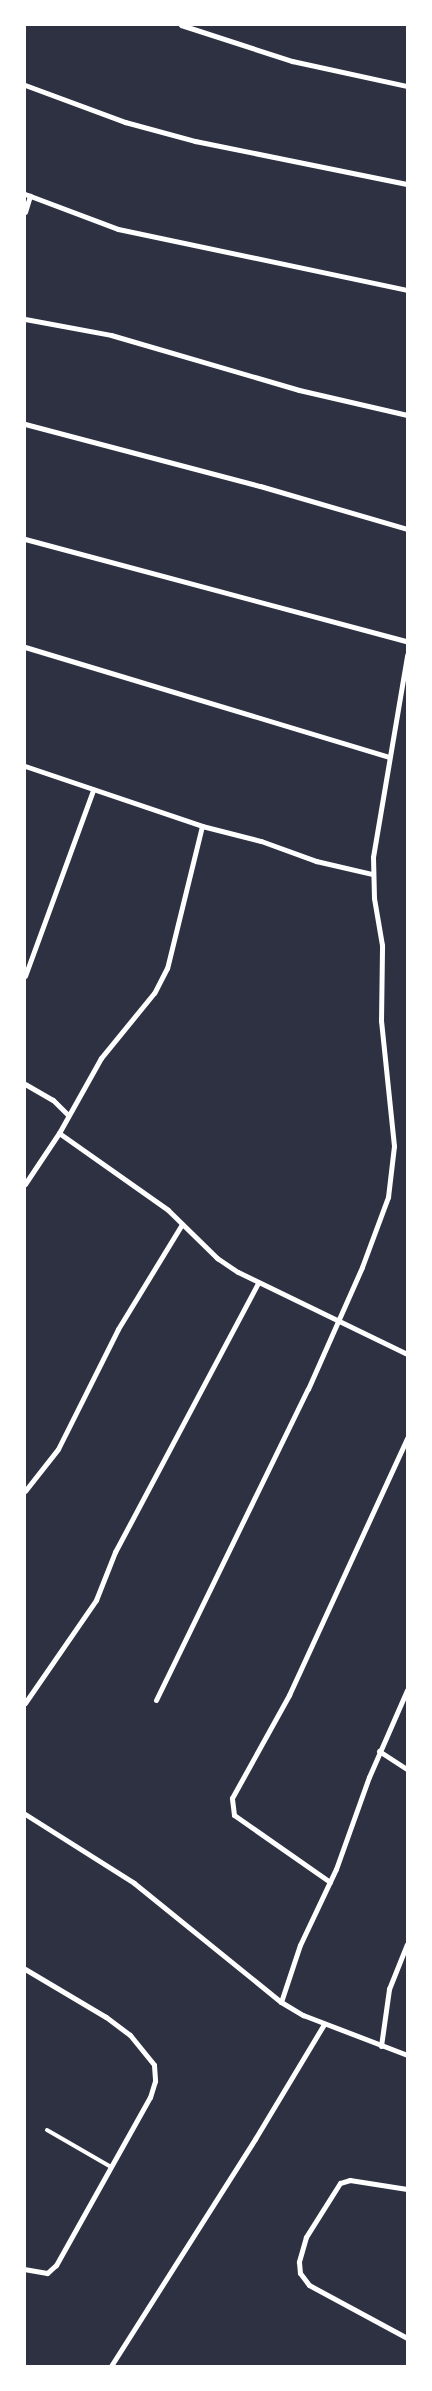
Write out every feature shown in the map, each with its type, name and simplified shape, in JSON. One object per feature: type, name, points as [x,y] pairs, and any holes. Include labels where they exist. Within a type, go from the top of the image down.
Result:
[{"type":"street","points":[[181,25],[292,61],[407,86]]},
{"type":"street","points":[[25,85],[125,122],[195,141],[407,184]]},
{"type":"street","points":[[25,212],[28,195],[118,229],[407,290]]},
{"type":"street","points":[[25,319],[111,335],[299,390],[407,414]]},
{"type":"street","points":[[25,424],[288,493],[407,529]]},
{"type":"street","points":[[25,539],[407,641]]},
{"type":"street","points":[[25,647],[389,757]]},
{"type":"street","points":[[156,1700],[232,1549],[338,1323],[377,1229],[388,1197],[393,1162],[382,1021],[382,945],[372,874],[389,757],[407,655]]},
{"type":"street","points":[[25,766],[202,826],[261,841],[316,861],[372,874]]},
{"type":"street","points":[[25,976],[93,790]]},
{"type":"street","points":[[25,1184],[59,1133],[100,1058],[148,1001],[167,968],[202,826]]},
{"type":"street","points":[[25,1084],[53,1100],[68,1115]]},
{"type":"street","points":[[59,1133],[168,1210],[217,1258],[258,1283],[338,1323],[407,1354]]},
{"type":"street","points":[[25,1491],[58,1449],[118,1330],[182,1224]]},
{"type":"street","points":[[25,1703],[96,1600],[115,1552],[258,1283]]},
{"type":"street","points":[[330,1882],[234,1815],[232,1798],[289,1696],[407,1438]]},
{"type":"street","points":[[281,2002],[300,1944],[330,1882],[379,1752],[407,1690]]},
{"type":"street","points":[[379,1752],[407,1769]]},
{"type":"street","points":[[25,1814],[134,1883],[281,2002],[324,2024],[372,2044],[407,2055]]},
{"type":"street","points":[[380,2046],[389,1990],[407,1944]]},
{"type":"street","points":[[25,1970],[106,2017],[130,2035],[154,2065],[155,2081],[150,2097],[56,2265],[47,2272],[25,2269]]},
{"type":"street","points":[[111,2366],[255,2140],[324,2024]]},
{"type":"street","points":[[407,2189],[350,2180],[340,2183],[306,2238],[299,2262],[300,2273],[309,2285],[407,2338]]},
{"type":"lane","points":[[47,2130],[111,2167]]}]
